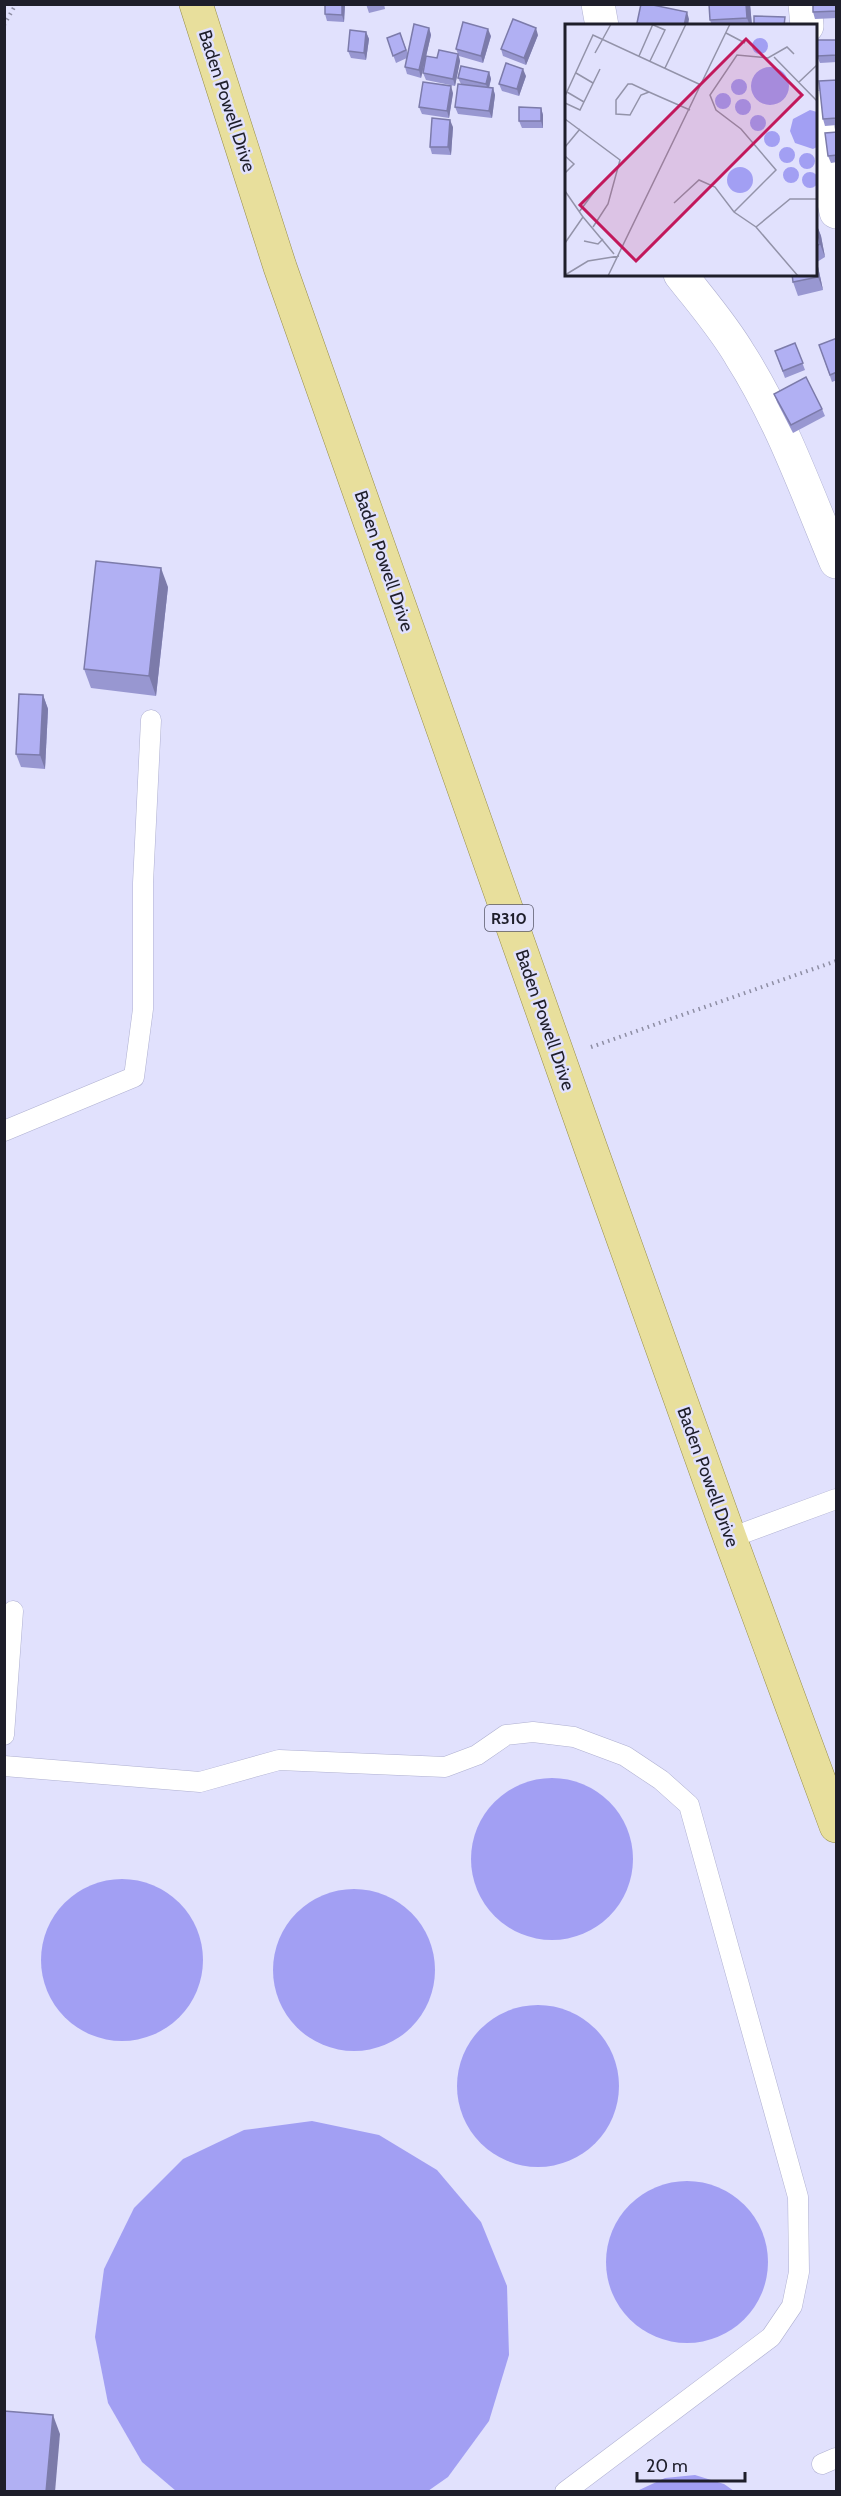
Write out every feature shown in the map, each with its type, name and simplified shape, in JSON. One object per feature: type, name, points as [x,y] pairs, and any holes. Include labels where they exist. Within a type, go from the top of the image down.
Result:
[{"type":"main road","name":"Baden Powell Drive","points":[[196,4],[280,267],[730,1538],[836,1821]]},
{"type":"street","points":[[598,4],[602,24]]},
{"type":"street","points":[[806,4],[807,24]]},
{"type":"street","points":[[817,118],[837,212]]},
{"type":"street","points":[[682,276],[715,317],[741,356],[772,412],[837,562]]},
{"type":"lane","points":[[4,1131],[134,1077],[143,1009],[143,883],[151,720]]},
{"type":"lane","points":[[730,1538],[837,1499]]},
{"type":"lane","points":[[4,1735],[13,1611]]},
{"type":"lane","points":[[4,1766],[200,1782],[279,1760],[445,1767],[477,1755],[506,1735],[533,1732],[574,1737],[625,1755],[661,1780],[689,1805],[798,2197],[800,2272],[792,2306],[771,2337],[565,2492]]},
{"type":"path","points":[[4,25],[16,4]]},
{"type":"path","points":[[559,1058],[837,961]]},
{"type":"shaded area","points":[[552,1778],[568,1779],[583,1784],[597,1791],[609,1802],[620,1814],[627,1828],[632,1843],[632,1875],[627,1890],[620,1904],[609,1916],[597,1927],[583,1934],[568,1939],[552,1940],[536,1939],[521,1934],[507,1927],[495,1916],[484,1904],[477,1890],[472,1875],[471,1859],[472,1843],[477,1828],[484,1814],[495,1802],[507,1791],[521,1784],[536,1779]]},
{"type":"shaded area","points":[[122,1879],[138,1880],[153,1885],[167,1892],[179,1903],[190,1915],[197,1929],[202,1944],[202,1976],[197,1991],[190,2005],[179,2017],[167,2028],[153,2035],[138,2040],[122,2041],[106,2040],[91,2035],[77,2028],[65,2017],[54,2005],[47,1991],[42,1976],[41,1960],[42,1944],[47,1929],[54,1915],[65,1903],[77,1892],[91,1885],[106,1880]]},
{"type":"shaded area","points":[[354,1889],[370,1890],[385,1895],[399,1902],[411,1913],[422,1925],[429,1939],[434,1954],[434,1986],[429,2001],[422,2015],[411,2027],[399,2038],[385,2045],[370,2050],[354,2051],[338,2050],[323,2045],[309,2038],[297,2027],[286,2015],[279,2001],[274,1986],[273,1970],[274,1954],[279,1939],[286,1925],[297,1913],[309,1902],[323,1895],[338,1890]]},
{"type":"shaded area","points":[[538,2005],[554,2006],[569,2011],[583,2018],[595,2029],[606,2041],[613,2055],[618,2070],[618,2102],[613,2117],[606,2131],[595,2143],[583,2154],[569,2161],[554,2166],[538,2167],[522,2166],[507,2161],[493,2154],[481,2143],[470,2131],[463,2117],[458,2102],[457,2086],[458,2070],[463,2055],[470,2041],[481,2029],[493,2018],[507,2011],[522,2006]]},
{"type":"shaded area","points":[[312,2121],[379,2135],[437,2170],[481,2222],[507,2286],[509,2355],[489,2421],[448,2477],[428,2491],[176,2491],[142,2462],[108,2403],[95,2337],[104,2269],[134,2208],[183,2159],[244,2130]]},
{"type":"shaded area","points":[[687,2181],[703,2182],[718,2187],[732,2194],[744,2205],[755,2217],[762,2231],[767,2246],[767,2278],[762,2293],[755,2307],[744,2319],[732,2330],[718,2337],[703,2342],[687,2343],[671,2342],[656,2337],[642,2330],[630,2319],[619,2307],[612,2293],[607,2278],[606,2262],[607,2246],[612,2231],[619,2217],[630,2205],[642,2194],[656,2187],[671,2182]]},
{"type":"shaded area","points":[[695,2475],[724,2484],[734,2491],[637,2491],[665,2478]]},
{"type":"building","points":[[325,4],[342,4],[342,15],[325,14]]},
{"type":"building","points":[[641,4],[687,12],[684,24],[637,23]]},
{"type":"building","points":[[709,4],[746,4],[747,18],[710,20]]},
{"type":"building","points":[[813,4],[837,4],[837,11],[813,12]]},
{"type":"building","points":[[754,16],[785,17],[784,24],[754,24]]},
{"type":"building","points":[[513,19],[536,28],[524,58],[501,49]]},
{"type":"building","points":[[463,22],[488,29],[481,56],[456,49]]},
{"type":"building","points":[[414,24],[429,28],[419,70],[405,67]]},
{"type":"building","points":[[350,30],[366,32],[364,53],[348,51]]},
{"type":"building","points":[[400,33],[406,50],[393,56],[387,38]]},
{"type":"building","points":[[817,40],[837,40],[837,55],[817,56]]},
{"type":"building","points":[[439,50],[458,54],[453,79],[423,73],[426,56],[437,58]]},
{"type":"building","points":[[506,63],[523,69],[517,89],[499,84]]},
{"type":"building","points":[[461,66],[489,72],[486,84],[458,78]]},
{"type":"building","points":[[837,80],[837,118],[823,119],[819,81]]},
{"type":"building","points":[[423,82],[451,86],[447,111],[419,107]]},
{"type":"building","points":[[458,84],[493,88],[489,111],[455,107]]},
{"type":"building","points":[[519,107],[541,108],[541,121],[519,121]]},
{"type":"building","points":[[432,118],[450,120],[448,147],[430,147]]},
{"type":"building","points":[[837,132],[837,155],[828,156],[825,133]]},
{"type":"building","points":[[817,228],[820,244],[817,246]]},
{"type":"building","points":[[817,271],[818,277],[793,282],[792,276],[817,276]]},
{"type":"building","points":[[837,338],[837,372],[830,375],[819,345]]},
{"type":"building","points":[[795,343],[803,363],[783,371],[775,351]]},
{"type":"building","points":[[806,377],[822,409],[791,425],[774,394]]},
{"type":"building","points":[[96,561],[161,568],[149,676],[84,669]]},
{"type":"building","points":[[19,694],[43,695],[40,755],[16,754]]},
{"type":"building","points":[[4,2411],[53,2415],[46,2492],[4,2492]]}]
